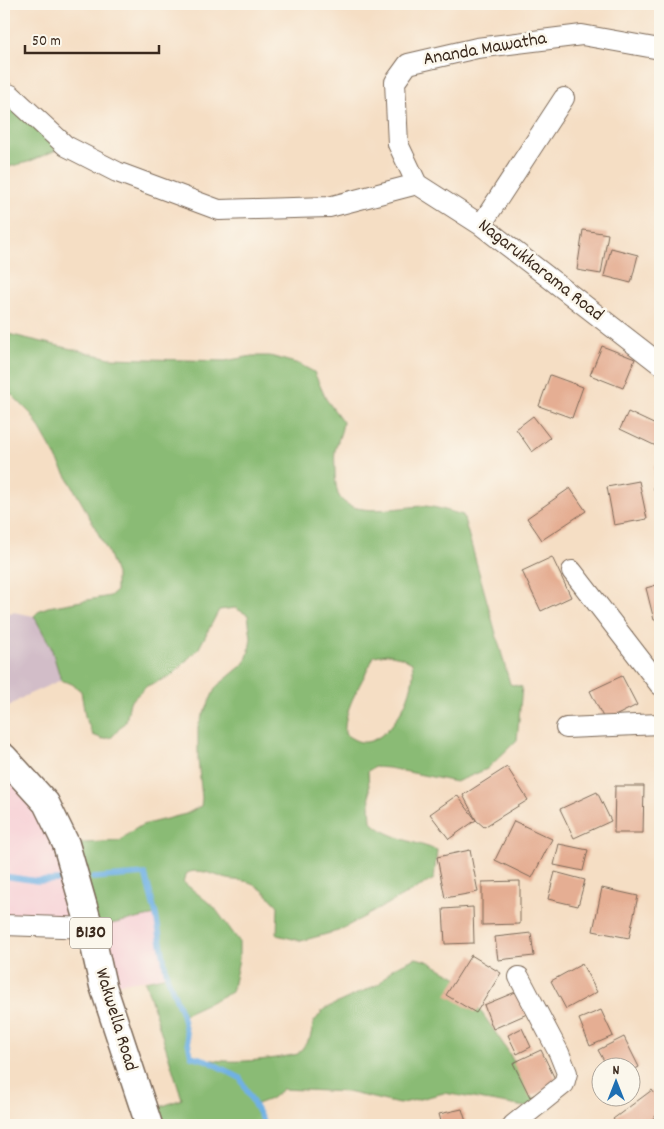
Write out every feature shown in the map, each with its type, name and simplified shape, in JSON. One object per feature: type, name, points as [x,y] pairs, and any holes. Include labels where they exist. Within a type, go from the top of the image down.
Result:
[{"type":"main road","name":"Wakwella Road","points":[[4,757],[46,803],[66,844],[90,928],[103,986],[149,1125]]},
{"type":"street","name":"Ananda Mawatha","points":[[417,184],[398,144],[395,82],[408,64],[477,48],[582,35],[660,49]]},
{"type":"street","points":[[4,92],[11,94],[66,146],[117,172],[219,210],[330,207],[417,184]]},
{"type":"street","points":[[481,225],[564,98]]},
{"type":"street","name":"Nagarukkarama Road","points":[[417,184],[481,225],[660,364]]},
{"type":"street","points":[[572,571],[660,685]]},
{"type":"street","points":[[566,728],[660,724]]},
{"type":"street","points":[[4,925],[90,928]]},
{"type":"street","points":[[513,1125],[564,1084],[567,1073],[519,977]]},
{"type":"shaded area","points":[[13,612],[34,616],[51,647],[61,680],[25,696],[4,709],[4,614]]},
{"type":"shaded area","points":[[4,757],[66,844],[156,915],[167,976],[103,986],[90,928],[4,925]]},
{"type":"green space","points":[[4,92],[66,146],[28,162],[4,168]]},
{"type":"green space","points":[[4,333],[110,358],[225,361],[252,356],[270,356],[299,364],[314,372],[326,399],[343,422],[335,451],[335,476],[338,494],[344,502],[353,507],[377,510],[425,506],[463,515],[510,684],[522,687],[517,740],[487,769],[456,782],[389,768],[374,767],[368,771],[371,821],[392,835],[437,850],[434,879],[338,931],[301,941],[277,935],[278,906],[254,884],[206,872],[196,871],[187,873],[183,882],[214,907],[239,941],[239,959],[232,992],[182,1015],[191,1056],[204,1059],[244,1061],[272,1059],[298,1054],[310,1038],[314,1022],[324,1009],[379,984],[393,968],[416,958],[427,961],[458,978],[508,1051],[532,1097],[548,1111],[444,1093],[399,1104],[347,1092],[283,1089],[270,1099],[254,1105],[265,1125],[149,1125],[144,1113],[182,1099],[145,981],[167,976],[156,915],[90,928],[66,844],[120,841],[142,825],[186,814],[201,806],[198,726],[216,687],[245,663],[251,638],[248,615],[235,608],[219,610],[199,648],[171,676],[147,686],[130,702],[126,721],[112,737],[103,739],[93,735],[85,716],[81,691],[72,684],[61,680],[51,647],[34,616],[40,610],[48,607],[110,596],[116,591],[116,574],[108,552],[32,415],[4,387]],"holes":[[[387,654],[401,657],[412,663],[413,673],[412,685],[402,710],[386,732],[376,739],[366,742],[352,739],[345,734],[347,714],[374,656]]]},
{"type":"building","points":[[583,230],[608,234],[601,274],[577,270]]},
{"type":"building","points":[[611,248],[638,255],[631,283],[604,276]]},
{"type":"building","points":[[602,346],[635,359],[623,388],[590,375]]},
{"type":"building","points":[[550,375],[583,387],[572,418],[539,406]]},
{"type":"building","points":[[628,412],[660,427],[660,437],[656,446],[620,429]]},
{"type":"building","points":[[533,416],[550,438],[532,452],[516,429]]},
{"type":"building","points":[[654,466],[660,466],[660,491],[654,491]]},
{"type":"building","points":[[639,481],[647,519],[614,525],[607,487]]},
{"type":"building","points":[[570,488],[586,511],[542,540],[527,518]]},
{"type":"building","points":[[552,557],[571,597],[541,611],[522,571]]},
{"type":"building","points":[[660,584],[660,619],[654,620],[646,588]]},
{"type":"building","points":[[622,676],[637,705],[605,721],[590,691]]},
{"type":"building","points":[[507,767],[528,800],[484,827],[476,820],[463,795]]},
{"type":"building","points":[[615,786],[644,786],[643,833],[614,833]]},
{"type":"building","points":[[597,792],[611,821],[574,838],[560,809]]},
{"type":"building","points":[[457,795],[476,820],[449,839],[430,814]]},
{"type":"building","points":[[514,821],[552,839],[532,878],[495,860]]},
{"type":"building","points":[[559,844],[588,850],[583,871],[554,865]]},
{"type":"building","points":[[470,850],[478,892],[445,898],[437,857]]},
{"type":"building","points":[[555,872],[585,880],[578,906],[548,899]]},
{"type":"building","points":[[520,881],[520,924],[482,925],[482,882]]},
{"type":"building","points":[[602,888],[638,896],[629,938],[593,931]]},
{"type":"building","points":[[473,907],[474,943],[445,944],[443,909]]},
{"type":"building","points":[[531,933],[534,956],[498,960],[495,937]]},
{"type":"building","points":[[471,955],[501,973],[476,1013],[446,995]]},
{"type":"building","points":[[582,964],[597,992],[566,1009],[551,981]]},
{"type":"building","points":[[518,991],[527,1014],[493,1029],[484,1005]]},
{"type":"building","points":[[601,1010],[613,1036],[590,1046],[579,1019]]},
{"type":"building","points":[[522,1028],[531,1047],[517,1054],[508,1035]]},
{"type":"building","points":[[624,1037],[634,1056],[601,1056],[598,1050]]},
{"type":"building","points":[[541,1050],[557,1083],[530,1097],[513,1063]]},
{"type":"building","points":[[652,1090],[660,1101],[660,1113],[644,1125],[618,1125],[613,1119],[630,1106],[642,1106],[642,1097]]},
{"type":"building","points":[[462,1109],[467,1125],[442,1125],[439,1114]]},
{"type":"waterway","points":[[93,878],[145,874],[156,915],[167,976],[182,1014],[191,1056],[206,1060],[240,1078],[265,1125]]},
{"type":"waterway","points":[[4,876],[37,881],[62,880]]}]
